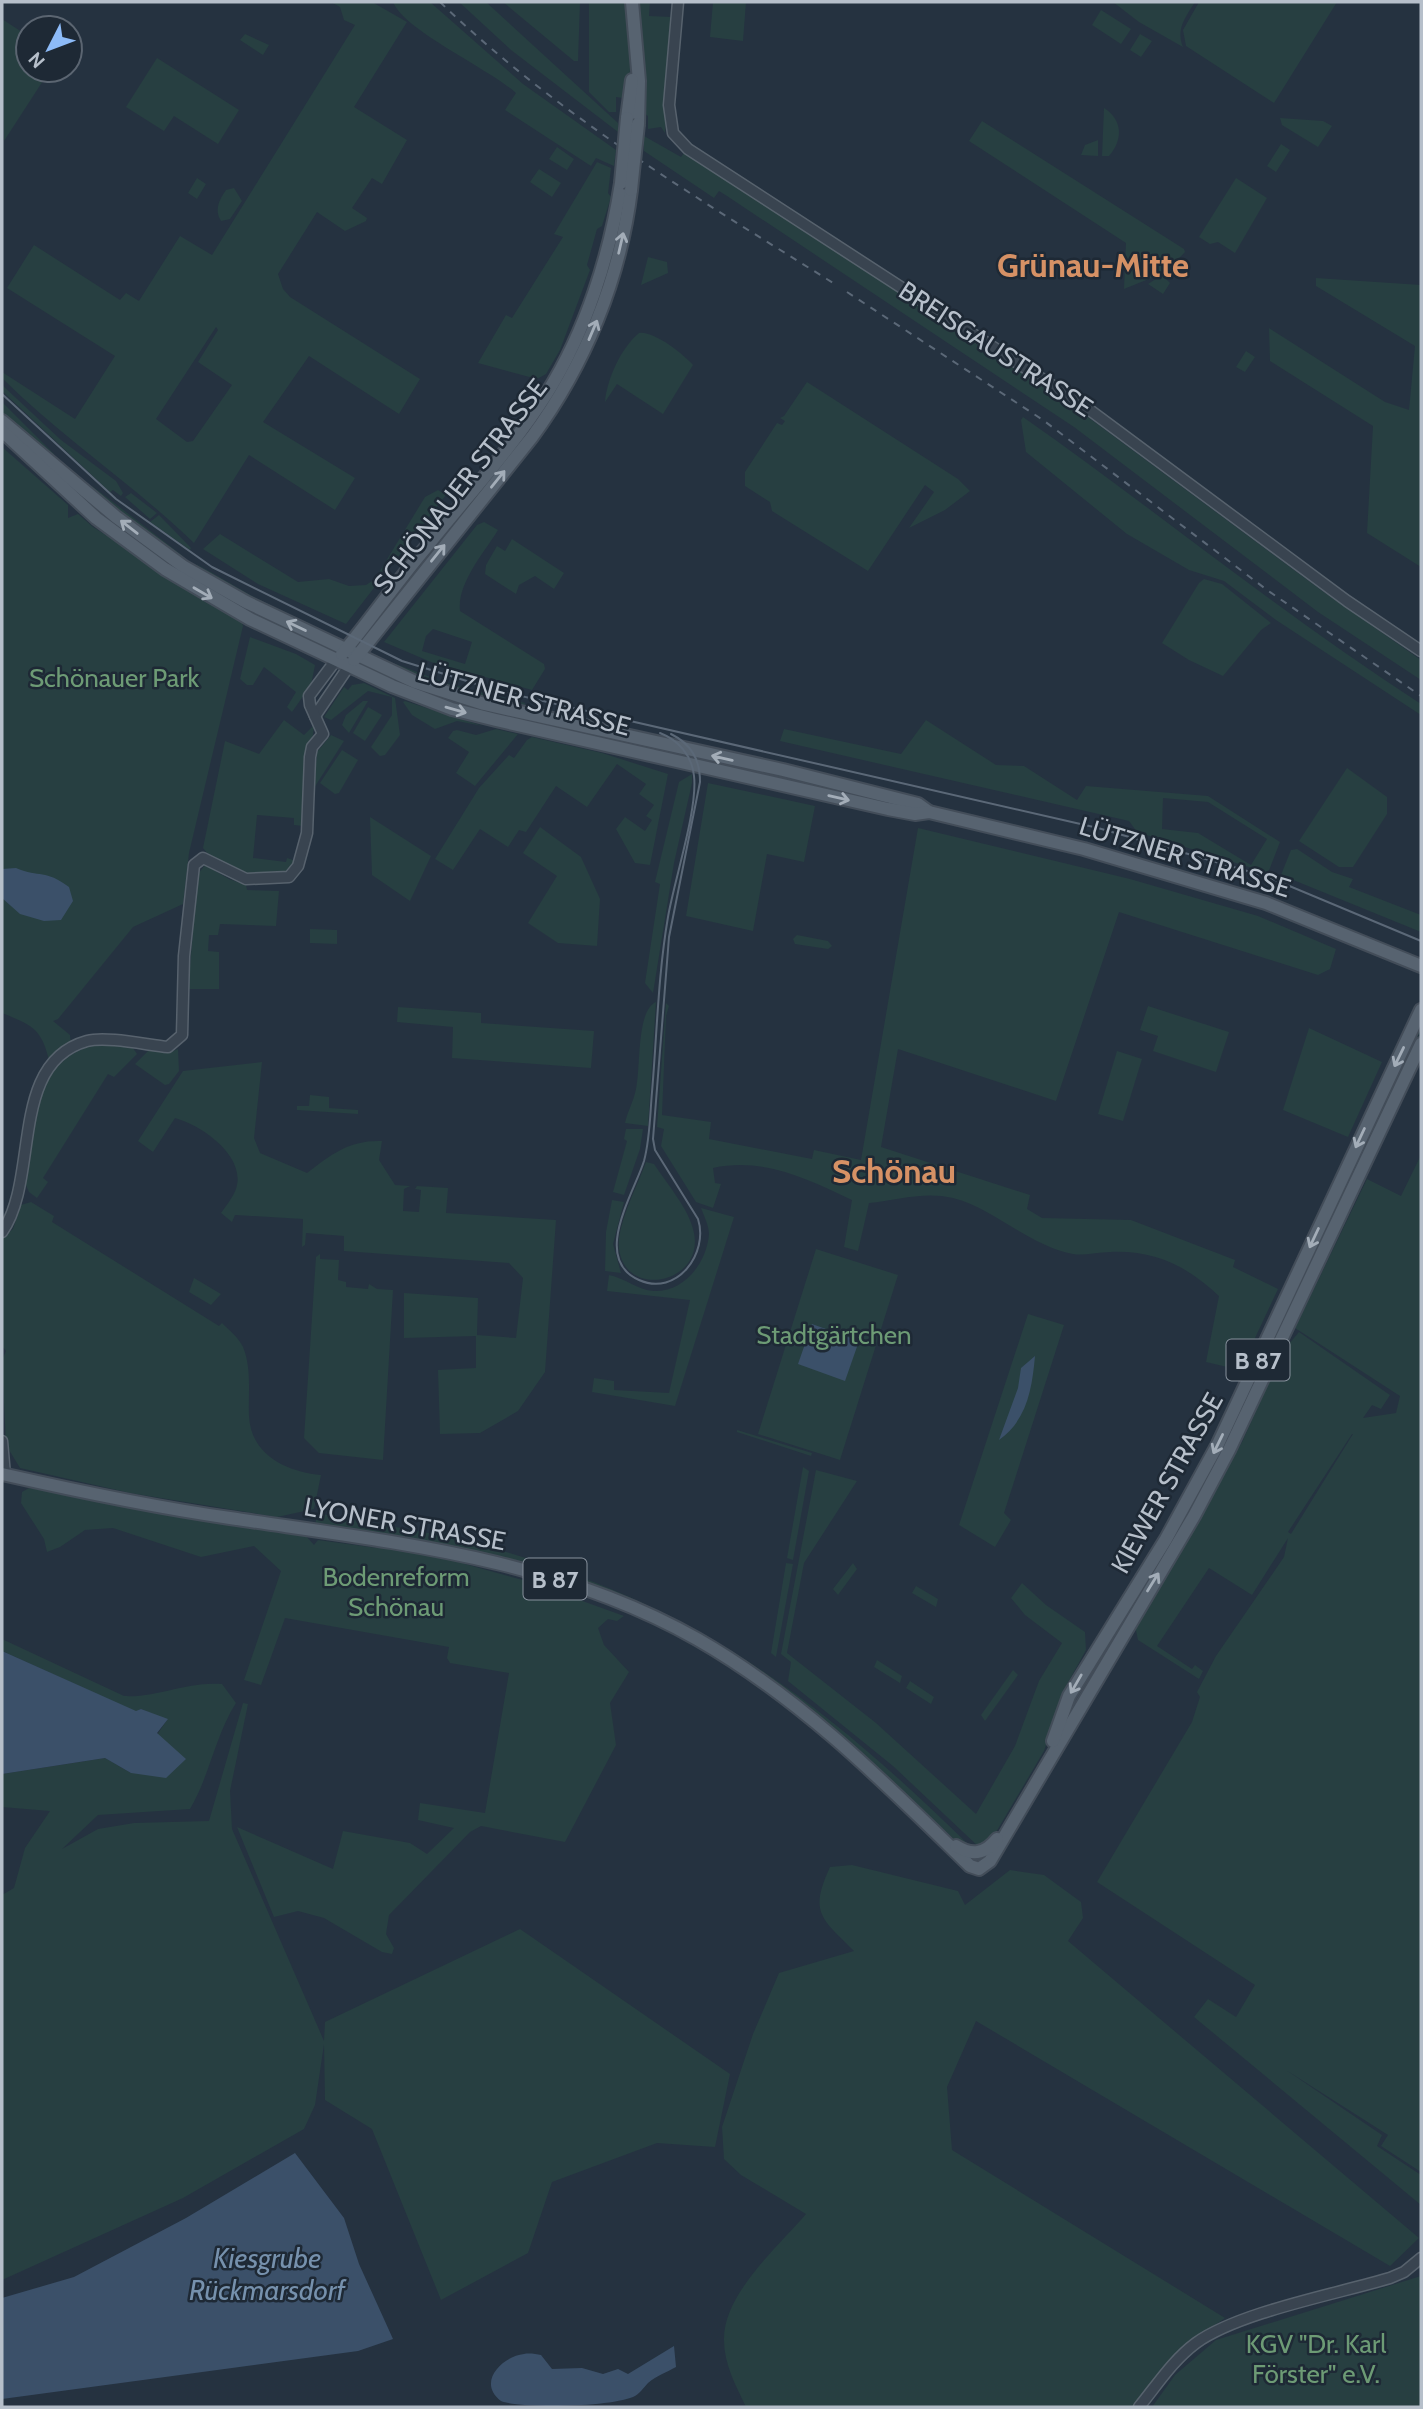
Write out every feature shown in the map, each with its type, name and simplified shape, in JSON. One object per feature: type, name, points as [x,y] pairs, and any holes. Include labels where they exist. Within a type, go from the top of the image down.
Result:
[{"type":"main road","name":"SCHÖNAUER STRASSE","points":[[347,658],[370,638],[532,437],[558,400],[584,350],[606,297],[621,245],[632,121],[635,38],[632,2]]},
{"type":"main road","name":"SCHÖNAUER STRASSE","points":[[347,658],[548,391],[572,345],[597,281],[626,186]]},
{"type":"main road","name":"LÜTZNER STRASSE","points":[[2,421],[116,517],[184,567],[420,698],[485,718],[888,809],[915,814],[929,812],[1084,849],[1266,903],[1370,942],[1421,966]]},
{"type":"main road","name":"LÜTZNER STRASSE","points":[[2,431],[79,503],[136,549],[206,596],[347,658],[484,704],[783,770],[918,804],[929,812]]},
{"type":"main road","name":"LÜTZNER STRASSE","points":[[136,549],[150,554],[175,570],[182,571],[184,567]]},
{"type":"main road","points":[[370,638],[383,668]]},
{"type":"main road","name":"KIEWER STRASSE","points":[[1034,1783],[1069,1696],[1172,1529],[1214,1452],[1421,1010]]},
{"type":"main road","name":"KIEWER STRASSE","points":[[1008,1828],[1194,1516],[1229,1450],[1421,1044]]},
{"type":"main road","name":"LYONER STRASSE","points":[[3,1475],[105,1497],[228,1518],[461,1552],[584,1588],[694,1638],[760,1679],[831,1733],[934,1828],[970,1866],[979,1869],[990,1861],[1008,1828]]},
{"type":"street","name":"BREISGAUSTRASSE","points":[[678,2],[669,105],[673,133],[688,149],[1087,408],[1347,601],[1421,651]]},
{"type":"street","points":[[2,1232],[12,1218],[19,1193],[33,1102],[40,1080],[51,1064],[89,1041],[168,1048],[182,1035],[188,908],[194,865],[198,859],[246,879],[282,879],[294,872],[307,833],[312,747],[323,734],[314,716],[309,696],[347,658]]},
{"type":"street","points":[[2,1441],[3,1475]]},
{"type":"street","points":[[1390,2278],[1421,2249]]},
{"type":"street","points":[[1139,2407],[1177,2359],[1198,2342],[1230,2325],[1390,2278],[1404,2272],[1421,2258]]},
{"type":"green space","points":[[331,2],[372,2],[407,22],[354,107],[407,140],[382,184],[372,178],[352,208],[367,218],[366,221],[345,231],[317,212],[278,274],[283,289],[290,297],[420,379],[399,414],[309,356],[263,422],[355,478],[335,510],[249,455],[194,543],[2,378],[2,372],[75,419],[115,356],[7,288],[34,245],[120,300],[126,293],[139,301],[180,236],[212,255],[355,25],[344,20],[340,7]],"holes":[[[216,327],[218,330],[198,362],[232,385],[193,441],[187,442],[156,419]]]},
{"type":"green space","points":[[393,2],[430,2],[523,84],[616,150],[614,166],[596,158],[591,166],[505,110],[516,93],[413,25]]},
{"type":"green space","points":[[459,2],[486,2],[618,123],[618,132],[511,50]]},
{"type":"green space","points":[[503,2],[580,2],[578,61],[574,61]]},
{"type":"green space","points":[[589,2],[627,2],[632,50],[628,90],[623,92],[623,98],[616,97],[616,112],[609,112],[589,92]]},
{"type":"green space","points":[[636,2],[650,2],[649,16],[672,17],[665,133],[661,127],[648,129],[648,116],[642,112]]},
{"type":"green space","points":[[713,2],[746,2],[743,41],[710,37]]},
{"type":"green space","points":[[1113,2],[1195,2],[1181,29],[1183,47],[1139,22]]},
{"type":"green space","points":[[1199,2],[1337,2],[1274,103],[1186,46],[1183,30]]},
{"type":"green space","points":[[1101,10],[1131,29],[1121,44],[1092,25]]},
{"type":"green space","points":[[2,19],[14,27],[14,84],[41,84],[4,141]]},
{"type":"green space","points":[[245,34],[269,45],[263,55],[240,40]]},
{"type":"green space","points":[[1140,34],[1152,41],[1141,57],[1130,50]]},
{"type":"green space","points":[[157,58],[239,110],[218,144],[174,116],[164,131],[126,107]]},
{"type":"green space","points":[[1104,108],[1115,118],[1119,130],[1117,143],[1109,156],[1102,156]]},
{"type":"green space","points":[[1280,118],[1323,121],[1332,126],[1318,147],[1282,125]]},
{"type":"green space","points":[[982,121],[1185,252],[1166,272],[1124,289],[1126,243],[969,141]]},
{"type":"green space","points":[[644,136],[681,157],[685,152],[1077,409],[1321,590],[1421,660],[1421,680],[1318,612],[1074,427],[727,196],[719,191],[714,198],[644,151]]},
{"type":"green space","points":[[1098,140],[1098,156],[1081,155],[1085,145]]},
{"type":"green space","points":[[1281,144],[1290,150],[1276,172],[1267,166]]},
{"type":"green space","points":[[557,147],[574,159],[567,170],[549,159]]},
{"type":"green space","points":[[597,162],[611,168],[608,193],[611,197],[602,226],[597,229],[587,265],[590,270],[560,350],[546,374],[537,379],[478,363],[506,315],[512,318],[563,237],[554,234]]},
{"type":"green space","points":[[539,169],[561,183],[552,197],[530,182]]},
{"type":"green space","points":[[197,178],[206,184],[197,199],[188,193]]},
{"type":"green space","points":[[1236,178],[1267,198],[1235,253],[1218,242],[1210,244],[1199,237]]},
{"type":"green space","points":[[234,188],[242,201],[230,219],[221,221],[218,213],[219,201],[226,190]]},
{"type":"green space","points":[[648,257],[667,262],[668,273],[641,285]]},
{"type":"green space","points":[[1162,275],[1170,283],[1163,294],[1148,284]]},
{"type":"green space","points":[[1316,278],[1421,285],[1421,567],[1367,533],[1373,426],[1270,361],[1269,328],[1385,402],[1409,410],[1415,346],[1316,286]]},
{"type":"green space","points":[[639,333],[660,339],[693,365],[663,414],[617,384],[605,402],[616,364]]},
{"type":"green space","points":[[1246,351],[1255,357],[1245,372],[1236,367]]},
{"type":"green space","points":[[807,382],[958,479],[970,491],[945,510],[909,528],[934,492],[925,485],[868,571],[772,511],[770,502],[745,486],[745,472],[777,423],[782,425],[785,421],[780,418]]},
{"type":"green space","points":[[2,385],[61,440],[116,481],[123,493],[121,496],[113,490],[110,492],[2,391]]},
{"type":"green space","points":[[2,402],[54,454],[52,456],[2,416]]},
{"type":"green space","points":[[1023,417],[1319,635],[1421,704],[1421,715],[1276,620],[1224,581],[1189,570],[1127,534],[1026,452],[1021,420]]},
{"type":"green space","name":"Schönauer Park","points":[[2,447],[68,505],[68,518],[78,514],[93,527],[241,620],[243,626],[189,853],[183,904],[133,927],[58,1019],[53,1021],[70,1035],[71,1045],[49,1060],[42,1040],[33,1029],[2,1013]]},
{"type":"green space","points":[[92,486],[183,556],[176,555],[89,490]]},
{"type":"green space","points":[[438,490],[446,495],[346,624],[258,584],[203,549],[220,534],[298,582],[329,579],[349,586],[366,585],[375,579],[425,497]]},
{"type":"green space","points":[[131,493],[157,513],[150,519],[125,497]]},
{"type":"green space","points":[[159,515],[191,548],[190,550],[150,522]]},
{"type":"green space","points":[[457,515],[462,519],[369,635],[366,633]]},
{"type":"green space","points":[[484,522],[498,530],[467,579],[460,600],[460,611],[544,664],[545,669],[532,690],[431,662],[384,642],[477,525]],"holes":[[[433,629],[472,642],[465,664],[422,651],[426,636]]]},
{"type":"green space","points":[[512,539],[564,573],[554,589],[535,576],[519,585],[516,594],[485,574],[486,565],[497,546],[505,551]]},
{"type":"green space","points":[[195,563],[254,597],[334,636],[332,639],[252,602]]},
{"type":"green space","points":[[1204,579],[1222,584],[1271,623],[1261,630],[1223,676],[1189,660],[1162,643]]},
{"type":"green space","points":[[250,637],[296,654],[315,665],[311,685],[292,712],[287,707],[296,692],[264,667],[253,685],[247,685],[240,679]]},
{"type":"green space","points":[[380,658],[446,683],[525,703],[524,710],[431,684]]},
{"type":"green space","points":[[364,683],[395,698],[400,735],[385,755],[380,756],[371,747],[392,715],[392,697],[368,691],[331,720],[324,717],[344,687],[348,690],[352,685]]},
{"type":"green space","points":[[363,701],[368,701],[349,733],[342,725],[346,715]]},
{"type":"green space","points":[[403,702],[483,726],[457,721],[435,729],[412,715]]},
{"type":"green space","points":[[368,707],[382,715],[365,741],[353,733]]},
{"type":"green space","points":[[284,720],[304,735],[314,725],[303,826],[294,825],[294,818],[257,815],[253,858],[286,862],[287,858],[296,861],[285,874],[276,877],[253,876],[218,861],[203,848],[225,741],[259,754]]},
{"type":"green space","points":[[926,720],[996,765],[1024,766],[1077,800],[1086,786],[1208,796],[1280,842],[1268,873],[1137,832],[1129,821],[780,741],[784,729],[901,754]],"holes":[[[1163,798],[1208,802],[1267,839],[1251,865],[1198,833],[1162,829]]]},
{"type":"green space","points":[[496,729],[518,734],[475,786],[456,773],[469,752],[448,738],[457,730],[476,735]]},
{"type":"green space","points":[[331,735],[344,741],[314,788],[317,752]]},
{"type":"green space","points":[[532,737],[602,753],[668,774],[650,865],[635,863],[616,829],[625,817],[645,831],[652,820],[646,816],[654,805],[639,794],[646,784],[617,764],[587,807],[556,786],[526,832],[519,830],[508,847],[480,829],[453,870],[435,859],[479,788],[509,755],[514,758]]},
{"type":"green space","points":[[342,750],[358,760],[339,793],[335,794],[320,783]]},
{"type":"green space","points":[[1347,768],[1387,797],[1387,814],[1353,867],[1339,867],[1299,841]]},
{"type":"green space","points":[[692,774],[674,863],[653,993],[645,983],[660,884],[655,882],[679,782]]},
{"type":"green space","points":[[708,783],[815,806],[804,862],[767,854],[753,931],[686,916]]},
{"type":"green space","points":[[370,817],[431,856],[410,901],[372,875]]},
{"type":"green space","points":[[540,827],[581,857],[600,899],[597,946],[558,943],[528,923],[557,876],[523,853]]},
{"type":"green space","points":[[918,828],[1130,879],[1258,916],[1336,949],[1330,969],[1318,975],[1119,912],[1056,1101],[898,1049],[881,1147],[1030,1195],[1027,1209],[1042,1218],[1131,1220],[1235,1260],[1233,1267],[1278,1289],[1240,1370],[1206,1362],[1219,1296],[1195,1276],[1169,1262],[1126,1252],[1073,1254],[1041,1243],[968,1203],[932,1195],[869,1203],[858,1251],[844,1247],[852,1200],[785,1172],[750,1165],[732,1165],[713,1168],[715,1183],[721,1184],[713,1208],[696,1202],[661,1146],[664,1129],[657,1127],[666,1003],[669,1006],[666,1016],[662,1115],[711,1122],[709,1139],[812,1159],[814,1150],[861,1160]]},
{"type":"green space","points":[[1297,849],[1332,872],[1353,879],[1349,887],[1421,915],[1421,932],[1281,875],[1291,850]]},
{"type":"green space","points":[[205,865],[246,885],[247,890],[279,891],[276,926],[220,924],[218,935],[209,935],[208,951],[219,952],[219,989],[188,989],[198,874]]},
{"type":"green space","points":[[310,929],[337,930],[337,944],[310,943]]},
{"type":"green space","points":[[797,935],[828,941],[832,946],[828,949],[795,944],[793,939]]},
{"type":"green space","points":[[656,1002],[648,1126],[625,1123],[636,1089],[645,1016]]},
{"type":"green space","points":[[1148,1006],[1229,1032],[1216,1072],[1153,1051],[1158,1036],[1140,1030]]},
{"type":"green space","points":[[398,1007],[481,1013],[481,1023],[594,1031],[591,1068],[452,1058],[453,1027],[397,1022]]},
{"type":"green space","points":[[1421,1018],[1421,1030],[1361,1161],[1381,1103]]},
{"type":"green space","points":[[1309,1028],[1382,1062],[1348,1137],[1283,1110]]},
{"type":"green space","points":[[102,1044],[133,1048],[137,1054],[114,1077],[108,1074],[43,1178],[48,1182],[37,1198],[29,1192],[25,1183],[35,1117],[41,1097],[62,1062],[79,1051]]},
{"type":"green space","points":[[178,1049],[179,1071],[169,1084],[165,1085],[135,1064],[149,1050],[171,1052]]},
{"type":"green space","points":[[1117,1051],[1142,1059],[1123,1121],[1098,1114]]},
{"type":"green space","points":[[262,1062],[254,1138],[260,1153],[307,1173],[333,1154],[350,1146],[382,1141],[379,1160],[395,1185],[410,1186],[404,1189],[403,1211],[419,1212],[421,1190],[415,1189],[417,1186],[448,1188],[446,1213],[556,1220],[545,1372],[518,1411],[480,1433],[440,1434],[438,1370],[476,1368],[476,1336],[404,1338],[404,1293],[478,1298],[477,1335],[516,1338],[523,1278],[509,1263],[344,1251],[344,1236],[306,1233],[305,1245],[302,1247],[303,1219],[235,1215],[232,1222],[221,1213],[236,1189],[238,1177],[235,1165],[219,1144],[197,1127],[175,1118],[153,1152],[138,1141],[183,1071]]},
{"type":"green space","points":[[310,1095],[329,1097],[329,1108],[358,1110],[358,1114],[297,1110],[297,1106],[309,1106]]},
{"type":"green space","points":[[626,1129],[643,1129],[640,1149],[624,1195],[613,1192],[627,1141],[624,1139]]},
{"type":"green space","points":[[1421,1155],[1421,2172],[1381,2146],[1388,2135],[1286,2070],[1382,2135],[1377,2146],[1421,2175],[1421,2205],[1194,2017],[1208,1999],[1236,2017],[1255,1985],[1097,1882],[1192,1722],[1200,1697],[1197,1692],[1216,1656],[1284,1557],[1288,1538],[1252,1595],[1209,1568],[1157,1646],[1192,1669],[1195,1665],[1203,1671],[1199,1679],[1138,1640],[1135,1625],[1242,1442],[1283,1351],[1299,1332],[1390,1395],[1381,1409],[1372,1405],[1363,1418],[1396,1413],[1400,1396],[1295,1328],[1367,1179],[1401,1196]],"holes":[[[1353,1434],[1291,1534],[1288,1532]]]},
{"type":"green space","points":[[646,1162],[654,1164],[677,1197],[688,1215],[694,1233],[694,1250],[687,1264],[677,1273],[663,1279],[648,1280],[635,1275],[625,1265],[619,1249],[624,1217]]},
{"type":"green space","points":[[612,1200],[624,1202],[613,1244],[621,1273],[605,1271],[606,1232]]},
{"type":"green space","points":[[31,1202],[54,1216],[52,1222],[219,1326],[222,1323],[236,1337],[243,1347],[248,1364],[249,1416],[256,1442],[284,1466],[321,1475],[314,1509],[277,1517],[130,1493],[20,1468],[6,1445],[2,1360],[6,1351],[2,1346],[2,1238],[13,1229],[21,1205]]},
{"type":"green space","points":[[701,1208],[734,1217],[675,1406],[592,1392],[594,1378],[614,1381],[614,1390],[669,1393],[690,1300],[607,1291],[609,1275],[654,1291],[665,1290],[684,1281],[699,1265],[707,1245],[709,1231]]},
{"type":"green space","name":"Stadtgärtchen","points":[[816,1249],[898,1275],[840,1460],[758,1434]]},
{"type":"green space","points":[[320,1254],[320,1259],[339,1260],[338,1280],[346,1282],[346,1287],[368,1289],[369,1284],[377,1289],[393,1290],[383,1460],[319,1453],[304,1438],[316,1257]]},
{"type":"green space","points":[[194,1278],[221,1294],[211,1305],[189,1292]]},
{"type":"green space","points":[[1028,1314],[1064,1325],[1004,1513],[1011,1520],[995,1547],[959,1525]]},
{"type":"green space","points":[[737,1430],[812,1453],[811,1456]]},
{"type":"green space","points":[[803,1467],[809,1471],[793,1560],[787,1558]]},
{"type":"green space","points":[[816,1470],[857,1481],[804,1563],[787,1653],[876,1723],[976,1814],[1015,1746],[1039,1681],[1062,1643],[1025,1615],[1011,1598],[1022,1583],[1046,1605],[1085,1632],[1086,1650],[1065,1688],[1044,1751],[992,1839],[980,1848],[893,1766],[788,1681],[791,1662],[781,1654]]},
{"type":"green space","name":"Bodenreform Schönau","points":[[29,1488],[306,1536],[314,1545],[318,1540],[377,1548],[387,1544],[466,1559],[465,1564],[530,1582],[624,1616],[617,1621],[608,1619],[598,1628],[604,1645],[629,1672],[610,1703],[616,1745],[565,1842],[481,1826],[470,1832],[389,1915],[386,1934],[394,1948],[392,1954],[382,1952],[324,1918],[298,1911],[274,1917],[237,1827],[333,1869],[343,1831],[410,1843],[427,1854],[454,1828],[418,1820],[420,1803],[485,1813],[509,1673],[450,1663],[447,1658],[449,1647],[285,1618],[261,1685],[244,1680],[281,1571],[254,1546],[201,1557],[113,1528],[85,1530],[60,1547],[47,1552],[44,1539],[21,1503],[22,1492]]},
{"type":"green space","points":[[317,1515],[478,1544],[554,1567],[623,1594],[687,1625],[804,1700],[860,1745],[972,1848],[959,1844],[868,1758],[802,1704],[726,1653],[496,1557],[428,1542],[315,1526]]},
{"type":"green space","points":[[786,1563],[793,1564],[776,1657],[771,1653]]},
{"type":"green space","points":[[853,1563],[857,1569],[838,1595],[833,1589]]},
{"type":"green space","points":[[916,1586],[938,1599],[936,1607],[912,1593]]},
{"type":"green space","points":[[2,1639],[124,1696],[149,1695],[196,1685],[222,1684],[236,1703],[190,1809],[98,1815],[62,1849],[98,1829],[134,1823],[209,1821],[243,1703],[248,1704],[230,1791],[232,1829],[324,2041],[325,2022],[520,1929],[730,2074],[715,2147],[657,2143],[552,2182],[528,2253],[441,2300],[372,2129],[325,2100],[324,2044],[315,2105],[304,2129],[183,2198],[2,2280],[2,1895],[14,1888],[25,1848],[50,1811],[2,1807],[2,1774],[105,1758],[131,1773],[167,1720],[141,1709],[136,1712],[2,1651]]},
{"type":"green space","points":[[877,1660],[902,1676],[900,1683],[874,1667]]},
{"type":"green space","points":[[1013,1670],[1018,1675],[985,1721],[981,1715]]},
{"type":"green space","points":[[910,1681],[934,1697],[931,1704],[906,1688]]},
{"type":"green space","points":[[852,1865],[958,1891],[965,1905],[1010,1870],[1044,1875],[1081,1902],[1083,1918],[1068,1941],[1419,2238],[1390,2266],[976,2021],[947,2087],[952,2150],[1225,2318],[1190,2342],[1135,2407],[746,2407],[726,2358],[726,2323],[732,2306],[754,2272],[806,2214],[741,2175],[724,2159],[722,2127],[753,2034],[779,1973],[854,1951],[826,1922],[820,1905],[820,1895],[830,1867]]},
{"type":"green space","name":"KGV \"Dr. Karl Förster\" e.V.","points":[[1421,2276],[1421,2407],[1152,2407],[1175,2375],[1216,2340]]},
{"type":"water","points":[[16,868],[54,878],[69,887],[73,901],[61,920],[44,921],[20,914],[2,898],[2,869]]},
{"type":"water","points":[[812,1324],[859,1341],[845,1381],[798,1364]]},
{"type":"water","points":[[1035,1356],[1030,1392],[1022,1413],[999,1440],[1018,1388],[1021,1368]]},
{"type":"water","points":[[2,1651],[136,1711],[141,1709],[168,1719],[157,1733],[186,1759],[166,1778],[131,1773],[105,1758],[2,1774]]},
{"type":"water","name":"Kiesgrube Rückmarsdorf","points":[[295,2153],[344,2218],[359,2264],[393,2339],[358,2351],[2,2399],[2,2298],[74,2277],[186,2218]]},
{"type":"water","points":[[674,2346],[676,2367],[651,2381],[635,2396],[621,2400],[566,2406],[512,2404],[501,2401],[491,2386],[495,2371],[501,2365],[524,2354],[541,2355],[552,2369],[582,2368],[603,2374],[618,2369],[628,2374]]},
{"type":"tram line","points":[[2,394],[116,499],[212,567],[402,661],[499,691],[1098,828],[1268,877],[1421,941]]},
{"type":"tram line","points":[[660,733],[678,744],[687,755],[693,768],[694,790],[665,939],[648,1144],[625,1207],[617,1242],[618,1257],[625,1270],[639,1280],[653,1284],[666,1282],[687,1269],[699,1245],[700,1232],[698,1219],[655,1150],[653,1139],[669,937],[700,782],[693,753],[684,742],[671,734]]},
{"type":"railway","points":[[440,2],[485,43],[581,119],[682,188],[838,286]]},
{"type":"railway","points":[[847,292],[1043,420],[1267,590],[1421,696]]},
{"type":"district","name":"Grünau-Mitte","points":[[1093,265]]},
{"type":"district","name":"Schönau","points":[[894,1171]]}]
